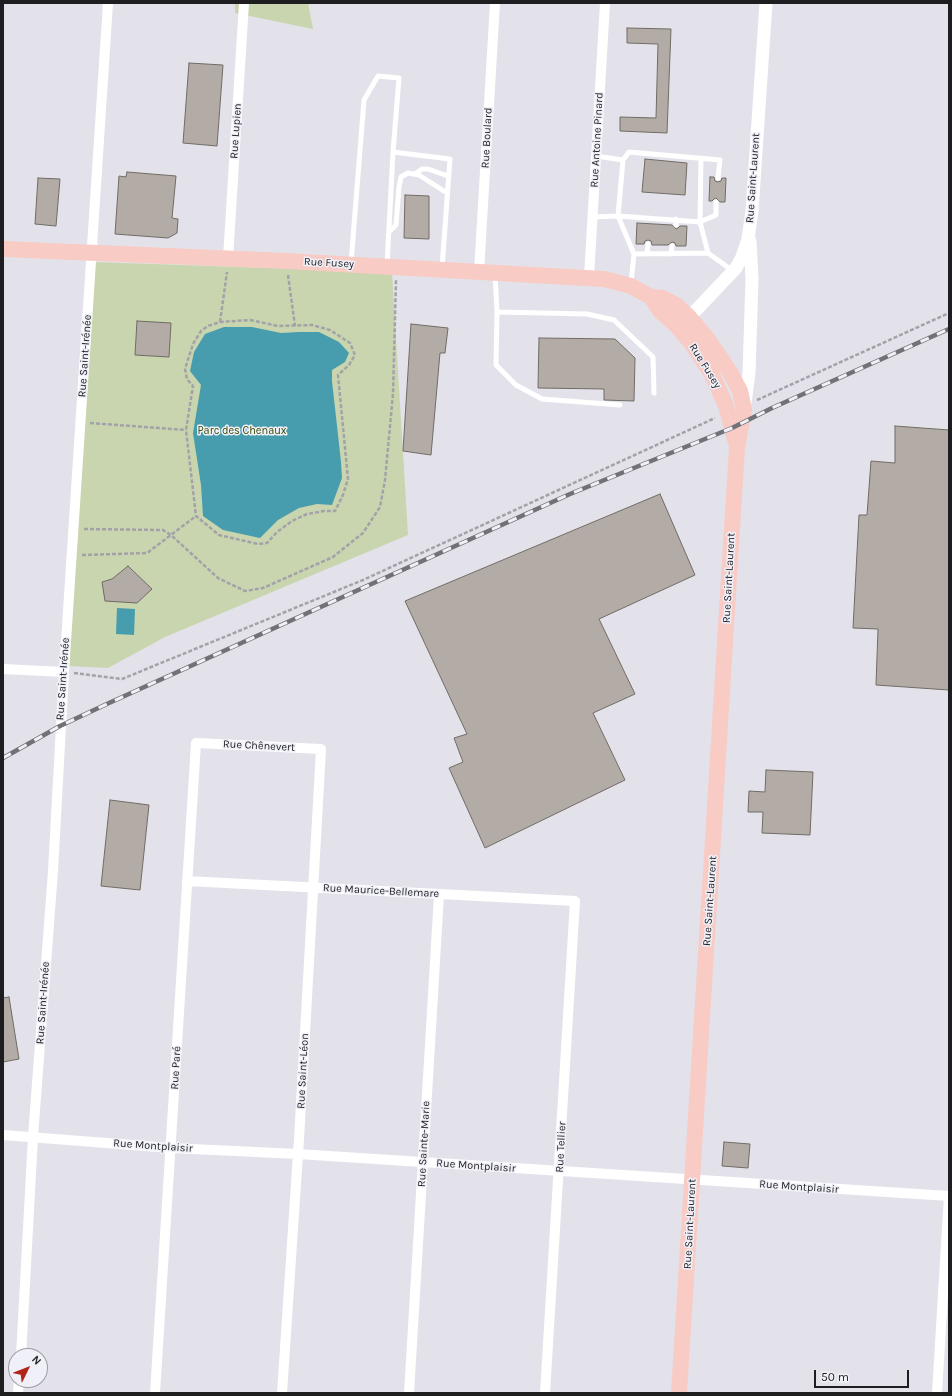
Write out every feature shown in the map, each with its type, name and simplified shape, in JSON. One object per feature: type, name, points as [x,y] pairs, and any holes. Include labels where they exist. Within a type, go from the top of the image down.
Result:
[{"type":"main road","name":"Rue Fusey","points":[[3,249],[351,264],[589,277],[610,280],[630,286],[651,297],[661,312],[684,323],[714,348],[730,372],[740,391],[744,408]]},
{"type":"main road","name":"Rue Fusey","points":[[684,323],[696,349],[719,387],[728,412],[737,448]]},
{"type":"main road","name":"Rue Saint-Laurent","points":[[679,1393],[737,448],[744,408]]},
{"type":"street","name":"Rue Saint-Irénée","points":[[21,1348],[108,3]]},
{"type":"street","name":"Rue Lupien","points":[[228,258],[244,3]]},
{"type":"street","name":"Rue Boulard","points":[[479,272],[495,3]]},
{"type":"street","name":"Rue Antoine Pinard","points":[[589,277],[605,3]]},
{"type":"street","name":"Rue Saint-Laurent","points":[[684,323],[733,271],[742,257],[749,232],[766,3]]},
{"type":"street","points":[[744,408],[749,373],[752,287],[749,232]]},
{"type":"street","points":[[3,669],[64,672]]},
{"type":"street","name":"Rue Chênevert","points":[[196,743],[321,749]]},
{"type":"street","name":"Rue Paré","points":[[154,1393],[196,743]]},
{"type":"street","name":"Rue Saint-Léon","points":[[282,1393],[298,1154],[321,749]]},
{"type":"street","name":"Rue Maurice-Bellemare","points":[[187,881],[575,901]]},
{"type":"street","name":"Rue Sainte-Marie","points":[[409,1393],[439,895]]},
{"type":"street","name":"Rue Tellier","points":[[545,1393],[575,901]]},
{"type":"street","name":"Rue Montplaisir","points":[[3,1135],[171,1148],[298,1154],[949,1196]]},
{"type":"street","points":[[936,1393],[949,1196]]},
{"type":"lane","points":[[351,264],[364,100],[378,76],[399,78],[389,232],[392,267]]},
{"type":"lane","points":[[393,152],[450,158],[442,270]]},
{"type":"lane","points":[[630,286],[634,254],[618,216],[623,160],[629,152],[720,160],[718,178]]},
{"type":"lane","points":[[596,156],[623,160]]},
{"type":"lane","points":[[701,158],[700,222],[708,253]]},
{"type":"lane","points":[[415,174],[422,170],[428,169],[448,176]]},
{"type":"lane","points":[[389,232],[396,225],[401,177],[408,173],[415,174],[433,183],[447,193]]},
{"type":"lane","points":[[592,217],[618,216],[652,221],[676,219],[700,222],[716,215],[716,202]]},
{"type":"lane","points":[[676,219],[676,225]]},
{"type":"lane","points":[[646,254],[648,244]]},
{"type":"lane","points":[[671,254],[672,246]]},
{"type":"lane","points":[[634,254],[708,253],[733,271]]},
{"type":"lane","points":[[495,273],[497,312],[496,365],[516,385],[542,399],[620,405]]},
{"type":"lane","points":[[497,312],[587,314],[614,320],[653,357],[654,393]]},
{"type":"path","points":[[220,322],[228,258]]},
{"type":"path","points":[[286,261],[295,326]]},
{"type":"path","points":[[73,529],[163,530],[171,535],[218,578],[245,591],[264,588],[333,557],[363,533],[380,507],[385,480],[393,394],[392,267]]},
{"type":"path","points":[[744,408],[949,313]]},
{"type":"path","points":[[250,320],[278,326],[295,326],[312,325],[330,330],[350,343],[355,355],[338,375],[348,479],[343,494],[335,511],[324,511],[302,516],[277,532],[267,543],[258,544],[219,535],[196,516],[186,430],[193,386],[187,378],[185,369],[193,344],[201,331],[208,326],[220,322],[250,320]]},
{"type":"path","points":[[64,672],[122,679],[363,580],[728,412]]},
{"type":"path","points":[[80,423],[186,430]]},
{"type":"path","points":[[72,555],[147,553],[196,516]]},
{"type":"green space","points":[[235,3],[308,3],[313,29],[235,13]]},
{"type":"green space","name":"Parc des Chenaux","points":[[93,262],[392,272],[408,535],[165,637],[108,668],[69,666]]},
{"type":"water","points":[[224,327],[252,327],[281,333],[319,332],[339,342],[349,353],[345,362],[332,370],[342,478],[332,505],[317,504],[299,508],[278,520],[260,538],[223,530],[203,516],[201,485],[193,433],[201,385],[190,371],[194,352],[205,334]]},
{"type":"water","points":[[117,608],[135,609],[134,635],[116,634]]},
{"type":"building","points":[[627,28],[671,29],[667,133],[620,131],[620,117],[656,118],[658,44],[627,43]]},
{"type":"building","points":[[189,63],[223,65],[217,146],[183,143]]},
{"type":"building","points":[[645,159],[687,163],[685,195],[642,192]]},
{"type":"building","points":[[127,172],[176,176],[172,218],[178,219],[177,233],[168,238],[115,234],[119,176],[126,177]]},
{"type":"building","points":[[710,177],[714,177],[715,181],[718,182],[721,181],[722,178],[726,178],[725,202],[720,202],[716,198],[709,201]]},
{"type":"building","points":[[38,178],[60,179],[56,226],[35,224]]},
{"type":"building","points":[[405,195],[429,196],[429,239],[404,238]]},
{"type":"building","points":[[637,223],[672,225],[676,229],[680,226],[687,226],[686,246],[676,246],[675,243],[672,242],[668,245],[652,245],[651,241],[648,240],[645,241],[644,244],[636,244]]},
{"type":"building","points":[[137,321],[171,323],[169,357],[135,355]]},
{"type":"building","points":[[411,324],[448,328],[445,353],[440,353],[431,455],[403,451]]},
{"type":"building","points":[[539,338],[615,339],[635,358],[634,401],[604,400],[604,389],[538,388]]},
{"type":"building","points":[[895,426],[949,430],[949,690],[876,685],[878,629],[853,628],[859,515],[867,515],[871,461],[895,463]]},
{"type":"building","points":[[660,494],[695,575],[599,619],[635,694],[593,713],[625,780],[485,848],[449,768],[463,762],[454,738],[467,734],[405,601]]},
{"type":"building","points":[[128,566],[152,589],[137,603],[105,601],[102,582],[112,579]]},
{"type":"building","points":[[766,770],[813,772],[810,835],[762,833],[763,812],[748,812],[749,791],[765,792]]},
{"type":"building","points":[[110,800],[149,805],[140,890],[101,886]]},
{"type":"building","points":[[9,997],[19,1059],[3,1062],[3,998]]},
{"type":"building","points":[[724,1142],[750,1144],[748,1168],[722,1166]]},
{"type":"railway","points":[[3,758],[60,726],[109,703],[570,494],[732,428],[772,408],[949,329]]}]
